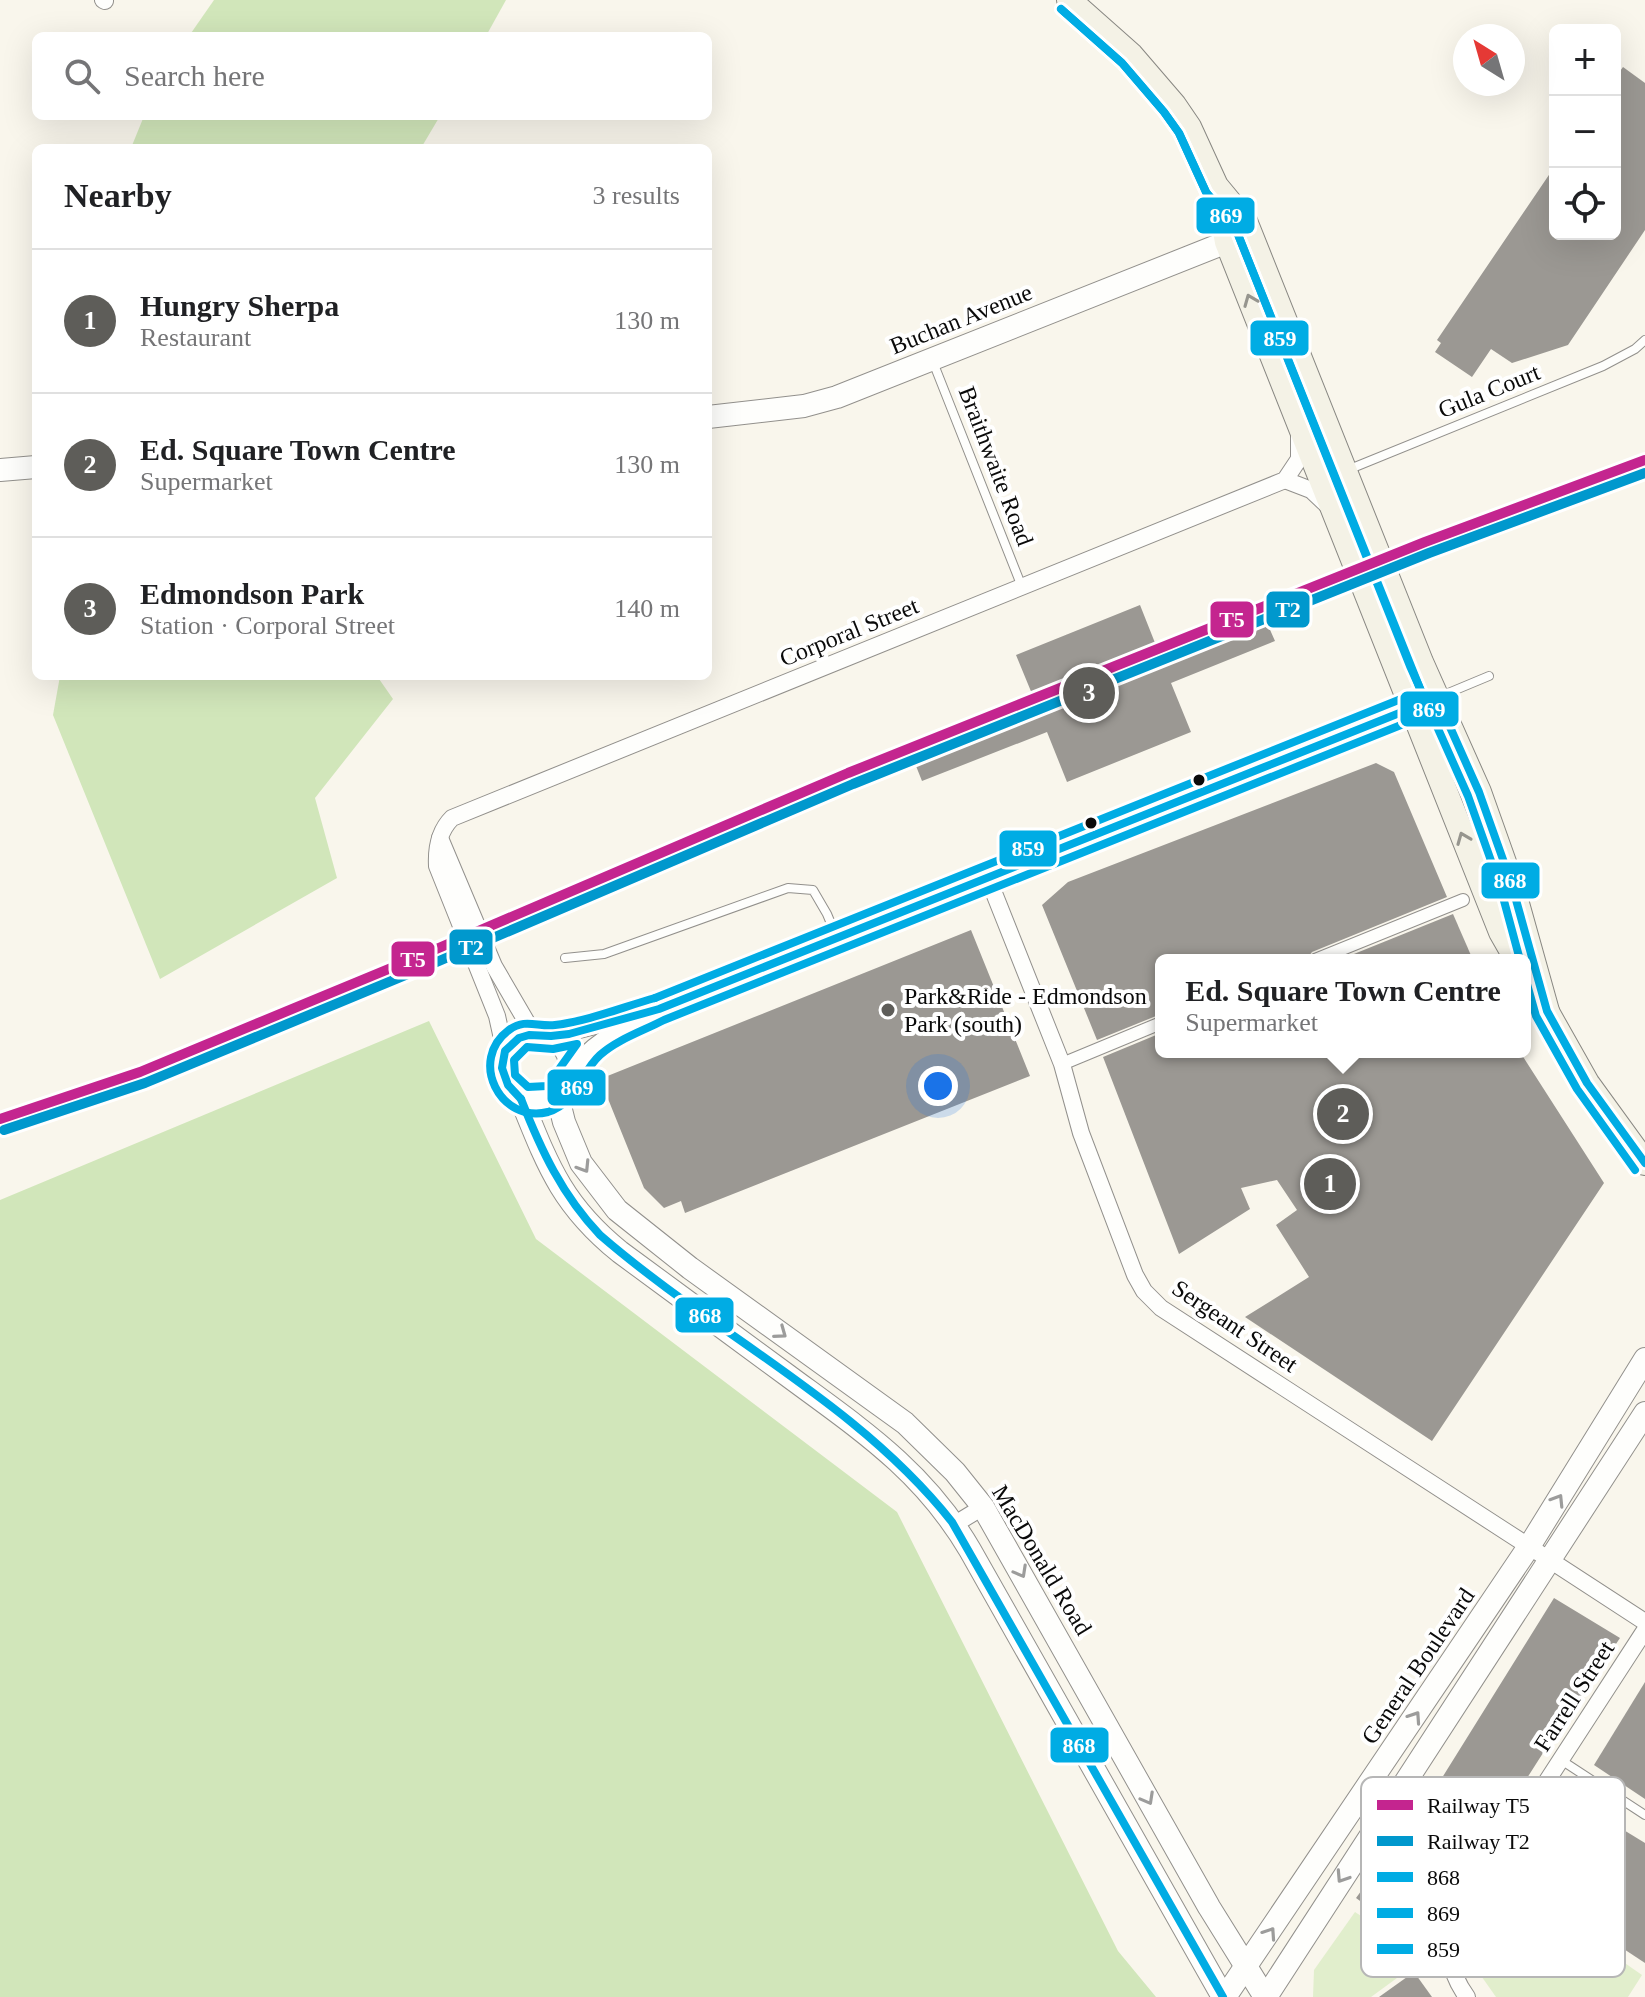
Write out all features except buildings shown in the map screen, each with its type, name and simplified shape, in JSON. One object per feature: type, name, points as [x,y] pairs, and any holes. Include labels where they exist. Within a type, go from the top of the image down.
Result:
[{"type":"main road","points":[[1069,0],[1131,55],[1189,127],[1216,186],[1227,242],[1501,932],[1514,954]]},
{"type":"main road","points":[[1216,186],[1245,221],[1416,647],[1479,792],[1511,882],[1547,1011]]},
{"type":"main road","points":[[1531,983],[1587,1083],[1645,1163]]},
{"type":"street","name":"Buchan Avenue","points":[[712,417],[804,406],[837,397],[1227,242]]},
{"type":"street","points":[[1299,424],[1299,459],[1285,480],[1311,490],[1336,519]]},
{"type":"street","points":[[0,470],[32,467]]},
{"type":"street","name":"Corporal Street","points":[[449,878],[440,838],[452,818],[1285,480]]},
{"type":"street","points":[[521,1099],[540,1101],[557,1094],[580,1058],[598,1042],[659,1009],[1437,698]]},
{"type":"street","points":[[449,878],[517,1007],[542,1035],[561,1045],[568,1055],[569,1073]]},
{"type":"street","points":[[449,878],[497,1016],[505,1052],[502,1075],[509,1089],[521,1099],[555,1179],[584,1220],[620,1252],[874,1440],[920,1480],[955,1524],[1224,1997]]},
{"type":"street","name":"Sergeant Street","points":[[988,878],[1062,1064],[1074,1112],[1135,1275],[1152,1299],[1161,1308],[1645,1622]]},
{"type":"street","points":[[1330,954],[1463,900]]},
{"type":"street","points":[[505,1052],[519,1037],[542,1035],[659,1009]]},
{"type":"street","points":[[1062,1064],[1155,1025]]},
{"type":"street","name":"MacDonald Road","points":[[557,1094],[564,1122],[581,1163],[617,1210],[690,1268],[905,1423],[946,1463],[983,1507],[1246,1969],[1266,1997]]},
{"type":"street","name":"General Boulevard","points":[[1374,1777],[1530,1545],[1645,1359]]},
{"type":"street","points":[[1409,1777],[1645,1413]]},
{"type":"street","points":[[955,1524],[983,1507]]},
{"type":"street","points":[[1440,1679],[1476,1645],[1521,1575],[1538,1563],[1551,1561]]},
{"type":"street","name":"Farrell Street","points":[[1550,1777],[1645,1630]]},
{"type":"street","name":"General Boulevard","points":[[1224,1997],[1361,1797]]},
{"type":"street","points":[[1266,1997],[1361,1849]]},
{"type":"street","name":"Farrell Street","points":[[1456,1977],[1467,1997]]},
{"type":"lane","name":"Gula Court","points":[[1345,471],[1603,366],[1645,340]]},
{"type":"lane","name":"Braithwaite Road","points":[[932,359],[1023,588]]},
{"type":"lane","points":[[1437,698],[1489,676]]},
{"type":"lane","points":[[565,958],[604,954],[788,888],[813,890],[837,938]]},
{"type":"lane","points":[[1561,1760],[1587,1777]]},
{"type":"lane","points":[[1625,1802],[1645,1815]]},
{"type":"green space","points":[[214,0],[506,0],[488,32],[192,32]]},
{"type":"green space","points":[[142,120],[438,120],[423,144],[133,144]]},
{"type":"green space","points":[[59,680],[380,680],[393,699],[315,798],[337,878],[160,979],[53,715]]},
{"type":"green space","points":[[429,1021],[536,1239],[897,1512],[1118,1951],[1156,1997],[0,1997],[0,1200]]},
{"type":"green space","points":[[1355,1912],[1361,1916],[1361,1977],[1398,1977],[1371,1997],[1313,1997],[1314,1970]]},
{"type":"green space","points":[[1625,1963],[1642,1975],[1628,1997],[1496,1997],[1482,1977],[1625,1977]]},
{"type":"rail line","name":"T5","points":[[0,1119],[140,1072],[848,773],[1425,542],[1645,460]]},
{"type":"rail line","name":"T2","points":[[4,1130],[145,1083],[853,784],[1429,553],[1645,473]]},
{"type":"transit line","name":"869","points":[[1061,9],[1122,63],[1164,112],[1179,133],[1206,192],[1235,227],[1410,666],[1468,796],[1500,886],[1518,954]]},
{"type":"transit line","name":"859","points":[[655,998],[1421,691],[1235,227],[1206,192],[1179,133],[1164,112],[1122,63],[1061,9]]},
{"type":"transit line","name":"868","points":[[1437,698],[1479,792],[1511,882],[1547,1011],[1587,1083],[1645,1163]]},
{"type":"transit line","name":"868","points":[[521,1099],[508,1085],[502,1068],[505,1051],[519,1038],[569,1034],[659,1009],[1437,698]]},
{"type":"transit line","name":"869","points":[[655,998],[567,1023],[515,1026],[497,1043],[491,1057],[495,1087],[516,1108],[531,1113],[548,1112],[565,1102],[593,1062],[607,1049],[664,1020],[1441,709]]},
{"type":"transit line","name":"869","points":[[1531,998],[1536,1016],[1577,1089],[1635,1170]]},
{"type":"transit line","name":"859","points":[[577,1044],[547,1086],[528,1087],[515,1075],[514,1060],[527,1047],[553,1049],[577,1044]]},
{"type":"transit line","name":"868","points":[[521,1099],[554,1171],[574,1204],[600,1235],[873,1440],[914,1479],[952,1522],[1223,1997]]},
{"type":"place","name":"Edmondson Park","points":[[1089,693]]},
{"type":"place","name":"Park&Ride - Edmondson Park (south)","points":[[888,1010]]},
{"type":"place","name":"Ed. Square Town Centre","points":[[1343,1114]]},
{"type":"place","name":"Hungry Sherpa","points":[[1330,1184]]}]
